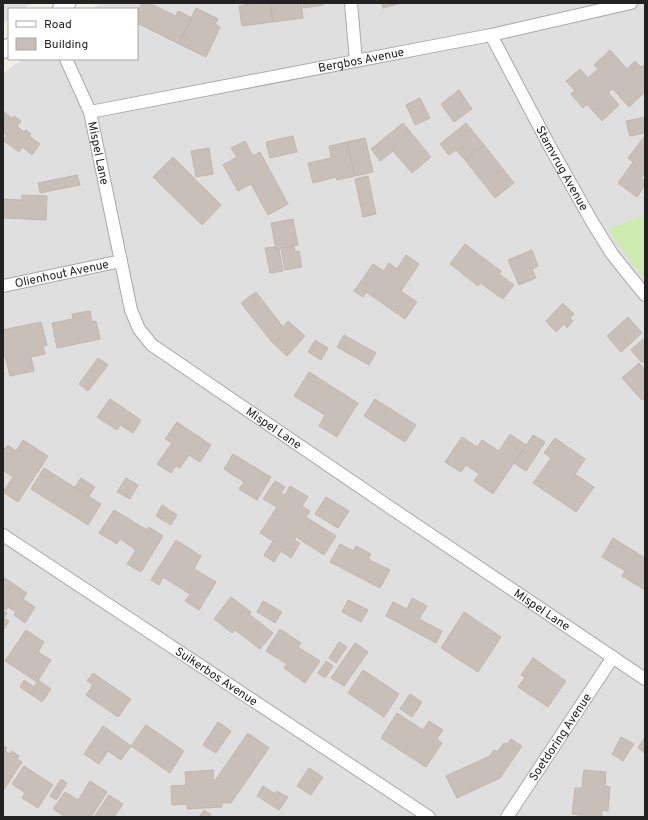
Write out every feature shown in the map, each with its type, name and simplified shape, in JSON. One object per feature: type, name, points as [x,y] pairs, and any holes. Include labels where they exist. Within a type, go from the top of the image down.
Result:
[{"type":"street","points":[[351,3],[356,61]]},
{"type":"street","name":"Bergbos Avenue","points":[[90,112],[491,35],[631,3]]},
{"type":"street","name":"Stamvrug Avenue","points":[[491,35],[549,145],[591,220],[612,254],[645,295]]},
{"type":"street","name":"Mispel Lane","points":[[66,60],[90,112],[131,310],[139,329],[152,345],[645,679]]},
{"type":"street","name":"Olienhout Avenue","points":[[3,286],[121,261]]},
{"type":"street","name":"Suikerbos Avenue","points":[[3,535],[430,817]]},
{"type":"street","name":"Soetdoring Avenue","points":[[507,817],[613,657]]},
{"type":"shaded area","points":[[3,3],[32,3],[25,8],[8,8],[8,21],[3,24]]},
{"type":"shaded area","points":[[101,3],[645,3],[645,817],[3,817],[3,73],[22,60],[138,60],[138,8],[94,8]]},
{"type":"green space","points":[[645,215],[645,281],[608,229]]},
{"type":"building","points":[[142,3],[149,3],[176,16],[178,11],[192,18],[179,44],[138,24],[138,10]]},
{"type":"building","points":[[253,3],[270,3],[273,22],[242,26],[239,6]]},
{"type":"building","points":[[270,3],[301,3],[303,18],[273,22]]},
{"type":"building","points":[[303,3],[323,3],[323,5],[303,8]]},
{"type":"building","points":[[382,3],[402,3],[383,8]]},
{"type":"building","points":[[196,8],[218,19],[215,24],[220,27],[206,57],[179,44]]},
{"type":"building","points":[[610,50],[627,69],[635,61],[641,67],[645,64],[645,92],[629,107],[613,89],[608,92],[619,105],[602,121],[587,104],[583,108],[571,94],[575,91],[566,81],[580,69],[588,78],[598,69],[594,65]]},
{"type":"building","points":[[459,90],[472,109],[454,122],[441,104]]},
{"type":"building","points":[[420,98],[430,118],[415,125],[406,105]]},
{"type":"building","points":[[3,111],[13,119],[14,116],[21,121],[17,126],[24,132],[26,130],[31,134],[29,136],[40,144],[32,155],[22,147],[19,152],[3,140],[7,135],[3,133]]},
{"type":"building","points":[[645,117],[645,133],[630,136],[626,121]]},
{"type":"building","points":[[403,123],[431,157],[412,173],[393,151],[380,161],[371,149]]},
{"type":"building","points":[[466,123],[484,145],[465,160],[456,150],[449,155],[440,144]]},
{"type":"building","points":[[293,136],[297,152],[270,158],[266,142]]},
{"type":"building","points":[[644,137],[645,173],[641,178],[645,181],[645,185],[637,197],[618,183],[633,162],[628,158]]},
{"type":"building","points":[[365,138],[373,172],[355,176],[347,142]]},
{"type":"building","points":[[245,141],[253,156],[260,152],[288,204],[268,215],[251,184],[238,191],[223,165],[237,157],[231,148]]},
{"type":"building","points":[[347,142],[355,176],[337,180],[336,177],[313,183],[308,163],[331,158],[329,146]]},
{"type":"building","points":[[484,145],[514,183],[495,198],[465,160]]},
{"type":"building","points":[[209,148],[213,174],[196,177],[191,151]]},
{"type":"building","points":[[173,157],[221,205],[202,225],[153,177]]},
{"type":"building","points":[[77,175],[80,185],[40,193],[38,183]]},
{"type":"building","points":[[368,176],[376,214],[363,217],[355,179]]},
{"type":"building","points":[[22,195],[47,196],[46,220],[3,218],[3,199],[22,200]]},
{"type":"building","points":[[293,219],[298,245],[276,249],[271,223]]},
{"type":"building","points":[[465,244],[501,271],[499,274],[514,285],[503,299],[480,283],[478,286],[450,264]]},
{"type":"building","points":[[294,246],[295,252],[299,251],[302,267],[285,270],[281,248]]},
{"type":"building","points":[[275,247],[275,250],[279,249],[283,271],[270,273],[265,248]]},
{"type":"building","points":[[532,250],[538,266],[532,269],[536,278],[519,285],[508,260]]},
{"type":"building","points":[[406,255],[419,264],[401,291],[417,302],[405,319],[366,292],[363,297],[354,291],[373,264],[384,271],[389,263],[397,269]]},
{"type":"building","points":[[256,292],[283,327],[288,321],[305,336],[287,356],[271,341],[241,303]]},
{"type":"building","points":[[563,303],[574,314],[570,318],[573,321],[567,328],[564,324],[556,332],[546,321]]},
{"type":"building","points":[[90,311],[92,322],[96,321],[100,339],[57,348],[52,323],[73,319],[72,314]]},
{"type":"building","points":[[628,317],[642,333],[621,352],[607,336]]},
{"type":"building","points":[[41,322],[47,345],[43,346],[45,354],[31,357],[34,371],[10,376],[5,356],[3,357],[3,330]]},
{"type":"building","points":[[344,335],[376,353],[369,365],[337,347]]},
{"type":"building","points":[[643,339],[645,342],[645,360],[642,363],[631,350]]},
{"type":"building","points":[[315,340],[328,348],[321,360],[308,352]]},
{"type":"building","points":[[98,358],[108,365],[88,391],[79,384]]},
{"type":"building","points":[[639,363],[645,370],[645,398],[642,400],[622,378]]},
{"type":"building","points":[[309,372],[358,403],[337,437],[319,426],[325,415],[294,396]]},
{"type":"building","points":[[110,399],[141,420],[133,433],[120,425],[117,430],[97,417]]},
{"type":"building","points":[[375,399],[416,425],[405,442],[364,416]]},
{"type":"building","points":[[177,422],[211,445],[200,462],[189,455],[180,468],[176,466],[171,473],[157,464],[172,443],[165,439]]},
{"type":"building","points":[[510,434],[526,445],[493,494],[474,481],[479,474],[466,465],[461,472],[445,462],[462,437],[477,447],[482,440],[499,451]]},
{"type":"building","points":[[533,435],[545,442],[526,471],[514,463]]},
{"type":"building","points":[[555,438],[585,459],[575,474],[594,487],[576,512],[533,483],[551,458],[544,453]]},
{"type":"building","points":[[23,440],[48,456],[18,502],[3,492],[13,477],[3,470],[3,447],[5,449],[8,445],[16,451]]},
{"type":"building","points":[[233,454],[271,477],[257,500],[239,489],[244,482],[224,469]]},
{"type":"building","points":[[44,468],[101,504],[88,525],[31,489]]},
{"type":"building","points":[[81,478],[95,487],[89,496],[75,487]]},
{"type":"building","points":[[126,478],[138,485],[130,499],[117,492]]},
{"type":"building","points":[[275,481],[285,487],[281,493],[285,495],[290,486],[308,497],[302,506],[310,511],[306,517],[336,536],[324,555],[296,537],[294,540],[300,543],[291,558],[281,551],[274,562],[264,555],[273,541],[260,533],[277,507],[263,499]]},
{"type":"building","points":[[326,497],[349,511],[338,528],[315,514]]},
{"type":"building","points":[[162,505],[177,515],[171,525],[156,516]]},
{"type":"building","points":[[114,510],[147,530],[149,527],[163,536],[141,572],[127,564],[136,550],[120,539],[117,544],[99,533]]},
{"type":"building","points":[[613,538],[645,558],[645,590],[622,576],[625,571],[602,557]]},
{"type":"building","points":[[176,540],[201,556],[194,569],[216,582],[199,610],[185,601],[190,594],[163,577],[159,585],[151,580]]},
{"type":"building","points":[[340,544],[353,551],[356,546],[371,554],[368,559],[390,570],[380,588],[330,562]]},
{"type":"building","points":[[3,577],[27,593],[23,599],[35,607],[25,623],[14,615],[16,612],[8,607],[6,610],[3,608]]},
{"type":"building","points":[[231,597],[251,612],[249,614],[273,633],[260,649],[235,630],[232,633],[214,619]]},
{"type":"building","points":[[412,598],[427,606],[419,619],[442,631],[436,643],[386,616],[393,602],[407,609]]},
{"type":"building","points":[[348,600],[368,610],[361,622],[342,612]]},
{"type":"building","points":[[263,601],[282,612],[275,623],[257,612]]},
{"type":"building","points":[[3,610],[7,613],[4,618],[9,621],[3,631]]},
{"type":"building","points":[[464,612],[501,637],[478,672],[441,648]]},
{"type":"building","points":[[280,629],[301,643],[298,647],[320,661],[305,683],[284,668],[287,664],[266,651]]},
{"type":"building","points":[[26,630],[44,642],[38,652],[51,660],[37,682],[5,661]]},
{"type":"building","points":[[339,642],[347,647],[336,663],[329,658]]},
{"type":"building","points":[[355,643],[368,652],[344,686],[331,678]]},
{"type":"building","points":[[533,658],[566,681],[548,707],[518,687],[525,677],[521,675]]},
{"type":"building","points":[[326,661],[333,666],[325,678],[318,673]]},
{"type":"building","points":[[363,670],[399,694],[384,717],[348,693]]},
{"type":"building","points":[[93,673],[131,699],[118,717],[86,695],[93,685],[87,681]]},
{"type":"building","points":[[24,680],[34,687],[38,680],[51,689],[42,702],[20,687]]},
{"type":"building","points":[[410,694],[422,702],[412,717],[400,709]]},
{"type":"building","points":[[397,713],[423,730],[429,721],[443,730],[437,739],[442,743],[426,767],[381,738]]},
{"type":"building","points":[[218,722],[231,731],[216,753],[203,745]]},
{"type":"building","points":[[146,725],[184,751],[170,773],[131,746]]},
{"type":"building","points":[[103,726],[131,746],[121,760],[108,751],[99,764],[84,754]]},
{"type":"building","points":[[248,733],[269,748],[231,803],[222,803],[222,807],[187,809],[187,804],[172,805],[171,786],[186,785],[185,772],[213,770],[214,782]]},
{"type":"building","points":[[621,737],[634,744],[623,761],[612,754]]},
{"type":"building","points":[[645,737],[645,753],[638,748]]},
{"type":"building","points":[[511,739],[522,746],[500,778],[457,798],[446,776],[490,756],[494,750],[497,752],[504,743],[507,744]]},
{"type":"building","points":[[3,745],[7,748],[5,751],[10,754],[12,751],[19,756],[17,759],[22,762],[3,791]]},
{"type":"building","points":[[24,766],[53,785],[38,808],[22,798],[25,793],[12,784]]},
{"type":"building","points":[[309,768],[323,777],[311,795],[297,786]]},
{"type":"building","points":[[584,770],[606,772],[605,786],[610,787],[608,811],[602,810],[602,817],[579,817],[579,815],[572,814],[575,788],[582,788]]},
{"type":"building","points":[[61,779],[67,783],[56,800],[50,796]]},
{"type":"building","points":[[90,781],[107,792],[91,817],[65,817],[53,809],[65,792],[78,800]]},
{"type":"building","points":[[263,786],[275,794],[277,791],[288,797],[279,810],[257,796]]},
{"type":"building","points":[[109,795],[123,804],[114,817],[94,817]]},
{"type":"building","points":[[204,810],[211,815],[209,817],[199,817]]}]
